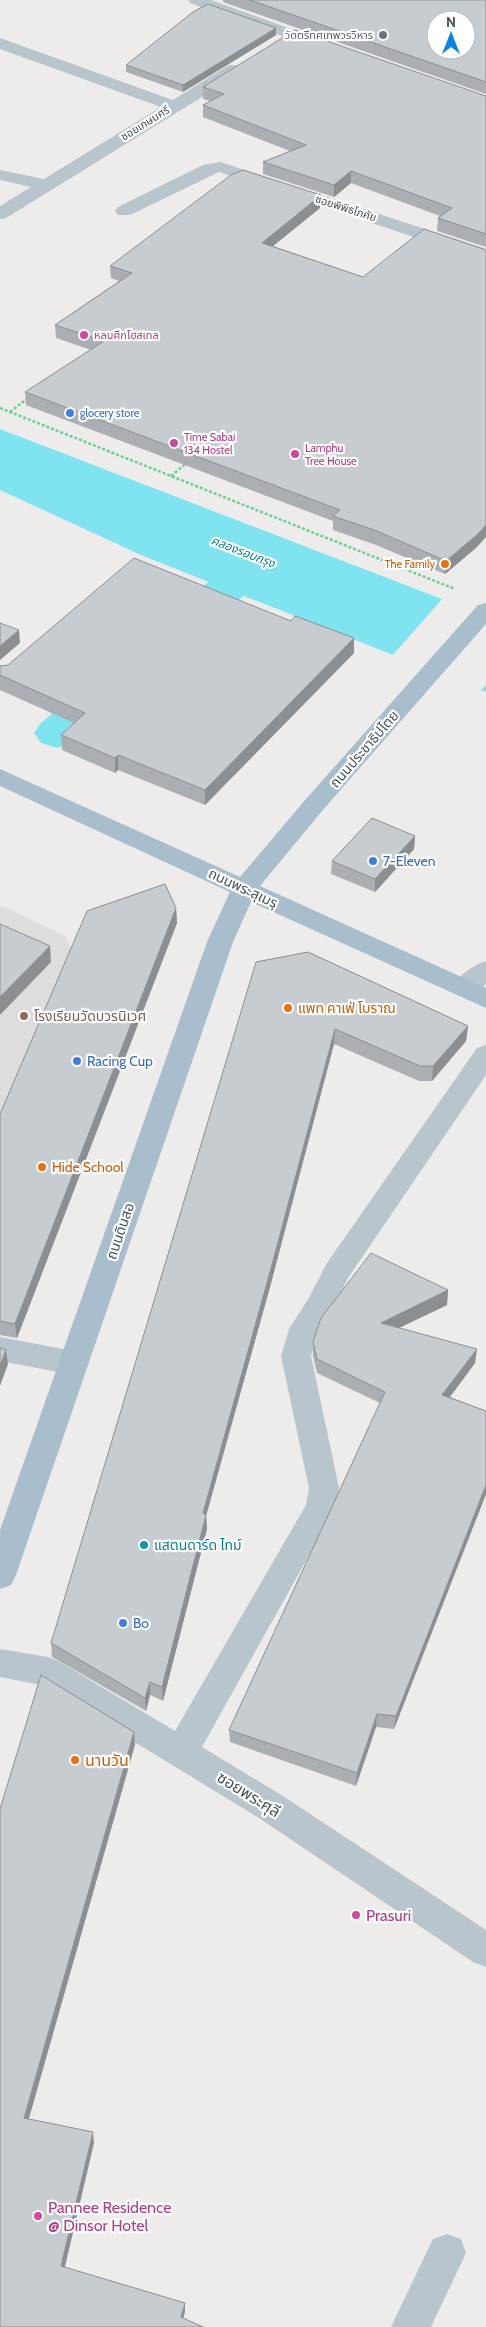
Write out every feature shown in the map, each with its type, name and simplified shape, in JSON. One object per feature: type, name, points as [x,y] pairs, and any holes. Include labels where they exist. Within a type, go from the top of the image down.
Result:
[{"type":"main road","name":"ถนนประชาธิปไตย","points":[[244,888],[314,805],[486,610]]},
{"type":"main road","name":"ถนนพระสุเมรุ","points":[[0,777],[475,994]]},
{"type":"main road","name":"ถนนดินสอ","points":[[0,1576],[220,942],[244,888]]},
{"type":"street","points":[[196,0],[338,51]]},
{"type":"street","points":[[275,45],[292,35]]},
{"type":"street","points":[[0,43],[173,106]]},
{"type":"street","name":"ซอยเกษมศรี","points":[[0,214],[249,60]]},
{"type":"street","name":"ซอยพิพิธโภคัย","points":[[124,211],[209,169],[220,167],[483,266]]},
{"type":"street","points":[[0,174],[47,185]]},
{"type":"street","points":[[475,994],[486,970]]},
{"type":"street","points":[[181,1753],[321,1507],[324,1488],[296,1356],[304,1329],[321,1303],[337,1271],[486,1055]]},
{"type":"street","points":[[0,1349],[74,1363]]},
{"type":"street","name":"ซอยพระศุลี","points":[[0,1663],[48,1672],[271,1807],[486,1950]]},
{"type":"street","points":[[411,2327],[446,2253]]},
{"type":"path","points":[[10,412],[33,394]]},
{"type":"path","points":[[0,408],[455,589]]},
{"type":"path","points":[[171,476],[193,458]]},
{"type":"shaded area","name":"โรงเรียนวัดบวรนิเวศ","points":[[0,905],[65,936],[75,955],[0,1132]]},
{"type":"water","name":"คลองรอบกรุง","points":[[0,429],[486,616],[486,692],[141,555],[0,490]]},
{"type":"pier","points":[[444,597],[486,613],[486,685],[479,692],[391,657]]},
{"type":"building","name":"วัดตรีทศเทพวรวิหาร","points":[[250,0],[486,0],[486,82]]},
{"type":"building","points":[[208,4],[276,28],[183,85],[126,65],[193,12]]},
{"type":"building","points":[[295,30],[486,96],[486,234],[438,218],[452,208],[351,171],[334,185],[263,162],[306,145],[203,105],[224,94],[203,87]]},
{"type":"building","points":[[243,170],[321,195],[262,243],[363,277],[424,229],[486,250],[486,525],[446,561],[377,531],[333,516],[340,510],[25,392],[104,341],[55,325],[132,273],[110,266],[231,175]]},
{"type":"building","points":[[134,558],[291,621],[295,616],[354,638],[205,790],[118,755],[115,758],[61,735],[85,713],[0,675],[0,666],[8,665]]},
{"type":"building","points":[[0,623],[19,630],[0,646]]},
{"type":"building","name":"7-Eleven","points":[[372,818],[415,836],[375,879],[332,861]]},
{"type":"building","points":[[165,884],[176,908],[15,1324],[0,1321],[0,1114],[87,911]]},
{"type":"building","points":[[0,924],[50,946],[0,997]]},
{"type":"building","points":[[308,952],[468,1026],[433,1066],[420,1066],[335,1029],[203,1513],[206,1515],[162,1687],[150,1682],[145,1698],[51,1643],[256,962]]},
{"type":"building","points":[[371,1253],[448,1290],[381,1323],[477,1349],[442,1395],[486,1411],[486,1485],[396,1716],[377,1714],[357,1773],[229,1730],[385,1392],[317,1359],[313,1342],[321,1318]]},
{"type":"building","points":[[0,1348],[6,1350],[0,1366]]},
{"type":"building","points":[[41,1675],[134,1732],[24,2118],[93,2132],[61,2266],[185,2303],[181,2317],[203,2327],[0,2327],[0,1809]]},
{"type":"waterway","name":"คลองรอบกรุง","points":[[57,733],[261,559]]},
{"type":"place","name":"วัดตรีทศเทพวรวิหาร","points":[[383,35]]},
{"type":"place","name":"หลบศึกโฮสเทล","points":[[84,335]]},
{"type":"place","name":"glocery store","points":[[70,413]]},
{"type":"place","name":"Time Sabai 134 Hostel","points":[[174,443]]},
{"type":"place","name":"Lamphu Tree House","points":[[295,454]]},
{"type":"place","name":"The Family","points":[[445,564]]},
{"type":"place","name":"7-Eleven","points":[[373,861]]},
{"type":"place","name":"แพท คาเฟ่ โบราณ","points":[[288,1008]]},
{"type":"place","name":"โรงเรียนวัดบวรนิเวศ","points":[[24,1016]]},
{"type":"place","name":"Racing Cup","points":[[77,1061]]},
{"type":"place","name":"Hide School","points":[[42,1167]]},
{"type":"place","name":"แสตนดาร์ด ไทม์","points":[[144,1545]]},
{"type":"place","name":"Bo","points":[[123,1623]]},
{"type":"place","name":"นานวัน","points":[[75,1760]]},
{"type":"place","name":"Prasuri","points":[[356,1915]]},
{"type":"place","name":"Pannee Residence @ Dinsor Hotel","points":[[38,2216]]}]
